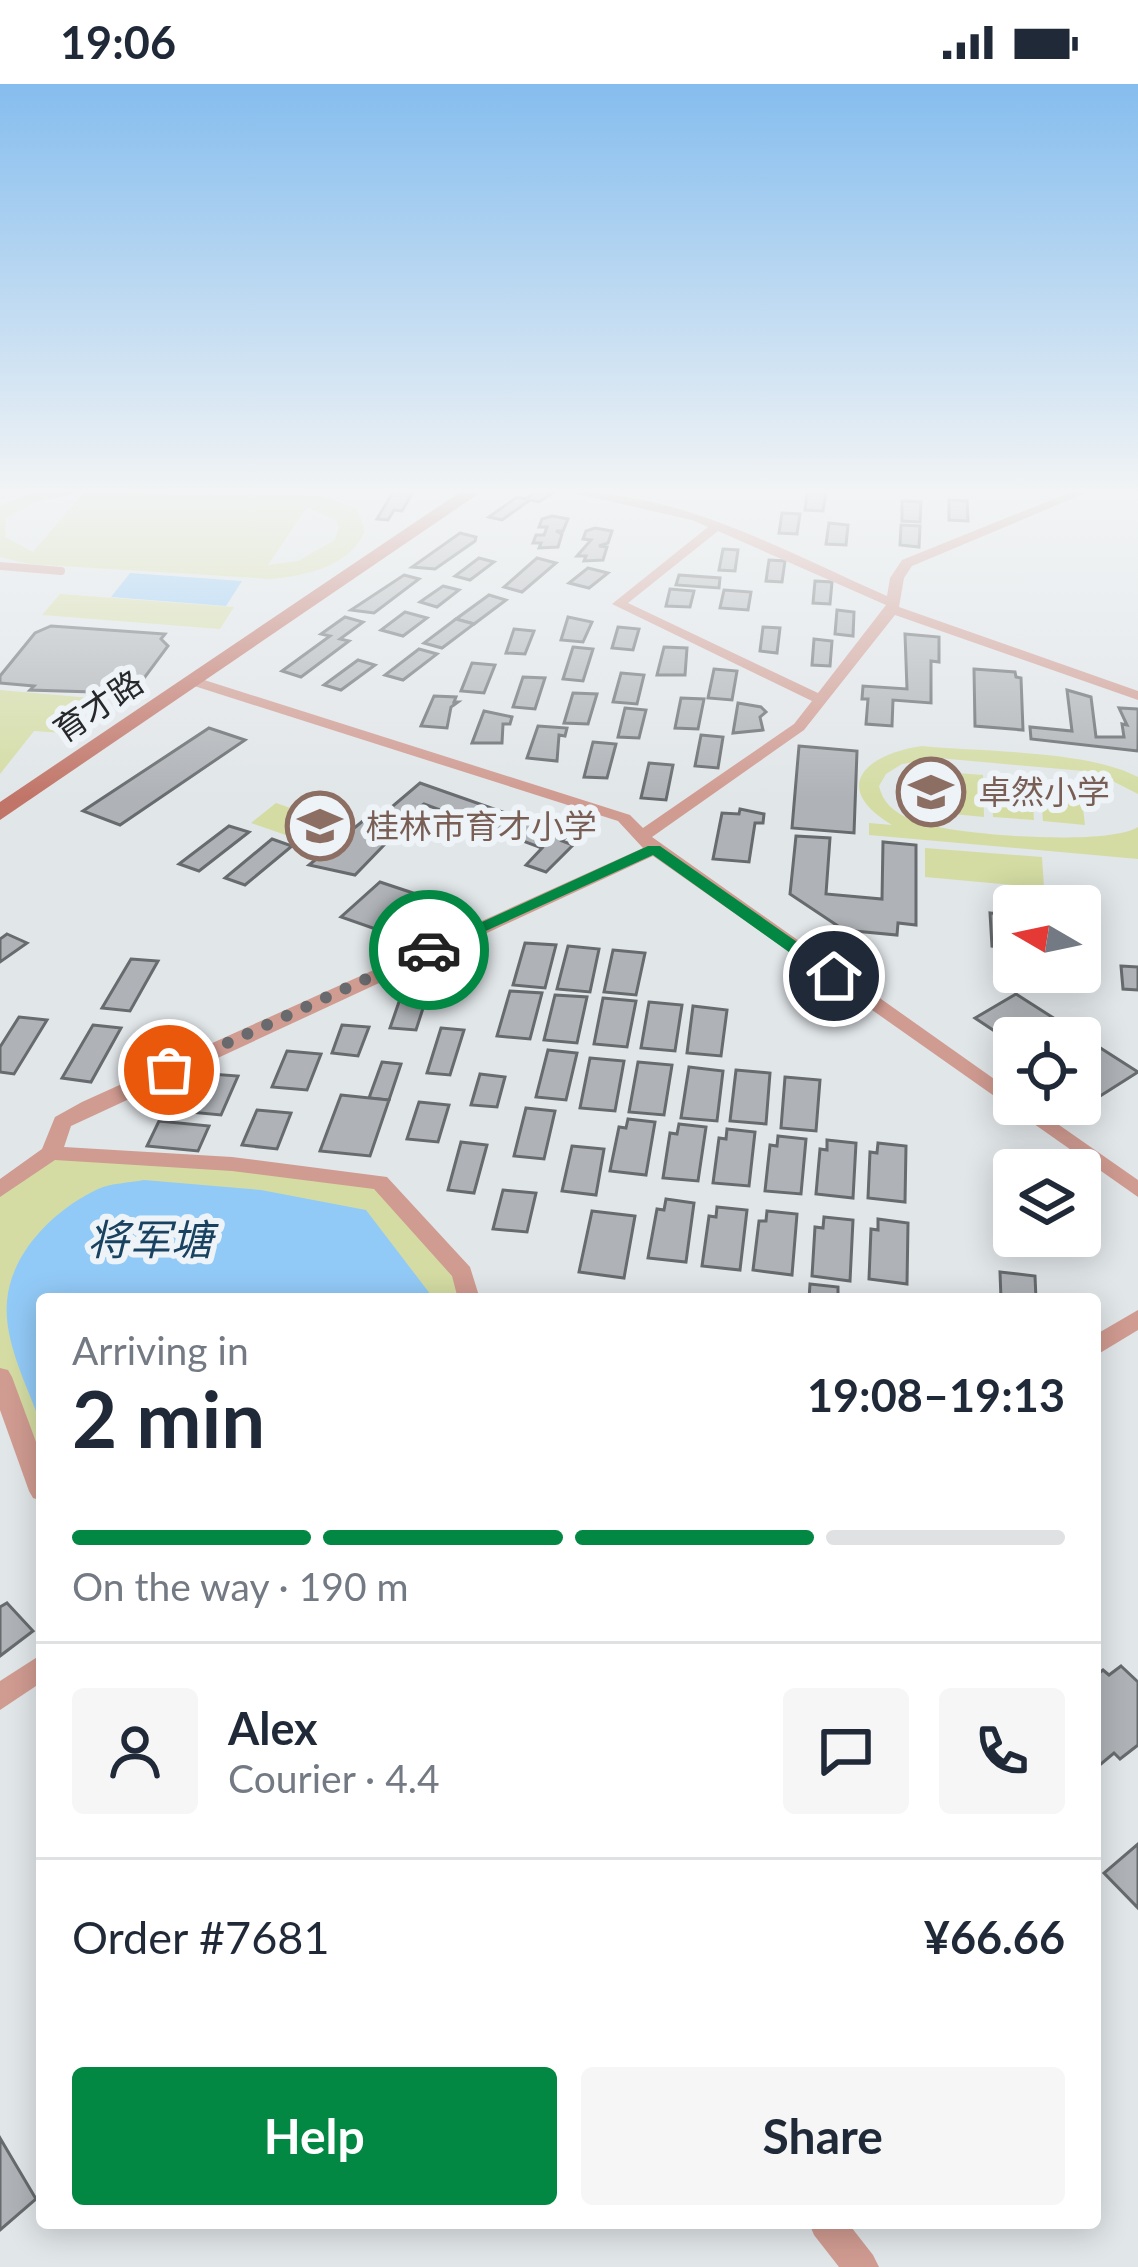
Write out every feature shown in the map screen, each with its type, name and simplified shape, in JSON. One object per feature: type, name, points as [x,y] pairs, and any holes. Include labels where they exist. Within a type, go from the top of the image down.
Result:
[{"type":"main road","name":"育才路","points":[[0,812],[322,594]]},
{"type":"street","points":[[632,594],[619,604],[821,700]]},
{"type":"street","points":[[866,594],[1138,696]]},
{"type":"street","points":[[0,1190],[51,1153],[62,1122],[89,1107],[648,843],[799,727],[892,606],[894,594]]},
{"type":"street","points":[[193,681],[624,818],[648,843],[993,1088]]},
{"type":"street","points":[[1045,1125],[1138,1190]]},
{"type":"street","points":[[51,1153],[232,1164],[380,1183],[462,1273],[467,1293]]},
{"type":"street","points":[[1101,1343],[1138,1319]]},
{"type":"street","points":[[0,1377],[36,1475]]},
{"type":"street","points":[[0,1697],[36,1670]]},
{"type":"street","points":[[831,2229],[861,2267]]},
{"type":"green space","points":[[60,594],[234,607],[220,629],[42,615]]},
{"type":"green space","points":[[0,690],[91,698],[65,733],[34,731],[0,774]]},
{"type":"green space","points":[[922,746],[1063,757],[1138,777],[1138,794],[1095,772],[938,758],[902,764],[886,774],[879,786],[886,802],[903,816],[954,830],[1061,837],[1121,833],[1138,827],[1138,859],[869,835],[869,823],[892,825],[862,798],[862,774],[885,756]]},
{"type":"green space","points":[[943,772],[983,775],[984,817],[943,813]]},
{"type":"green space","points":[[991,776],[1031,779],[1034,820],[993,817]]},
{"type":"green space","points":[[1040,780],[1080,783],[1085,825],[1043,821]]},
{"type":"green space","points":[[276,803],[331,822],[306,842],[251,823]]},
{"type":"green space","points":[[925,848],[1042,857],[1044,885],[1012,885],[925,877]]},
{"type":"green space","name":"将军塘","points":[[51,1153],[380,1182],[462,1273],[467,1293],[36,1293],[36,1475],[0,1377],[0,1190]]},
{"type":"water","points":[[113,594],[234,594],[226,606],[111,597]]},
{"type":"water","name":"将军塘","points":[[144,1180],[261,1190],[366,1210],[429,1293],[36,1293],[36,1412],[9,1333],[10,1283],[26,1249],[51,1220],[103,1187]]},
{"type":"building","points":[[375,594],[399,594],[374,613],[351,610]]},
{"type":"building","points":[[432,594],[454,594],[437,607],[420,602]]},
{"type":"building","points":[[669,594],[693,594],[690,607],[666,606]]},
{"type":"building","points":[[723,594],[751,594],[748,610],[720,608]]},
{"type":"building","points":[[814,594],[831,594],[830,604],[813,603]]},
{"type":"building","points":[[489,595],[506,600],[474,624],[456,619]]},
{"type":"building","points":[[837,610],[854,612],[853,636],[835,634]]},
{"type":"building","points":[[405,612],[427,618],[403,636],[381,630]]},
{"type":"building","points":[[345,617],[363,622],[340,639],[349,641],[301,677],[282,671],[330,636],[321,634]]},
{"type":"building","points":[[568,617],[592,622],[583,642],[561,640]]},
{"type":"building","points":[[456,619],[474,624],[442,648],[424,643]]},
{"type":"building","points":[[51,626],[165,634],[161,639],[168,646],[136,689],[126,693],[30,690],[34,686],[0,683],[0,676],[35,633]]},
{"type":"building","points":[[618,627],[639,629],[633,650],[612,648]]},
{"type":"building","points":[[763,627],[780,628],[777,653],[760,651]]},
{"type":"building","points":[[514,629],[534,631],[525,654],[506,653]]},
{"type":"building","points":[[905,634],[939,637],[939,662],[931,661],[931,703],[893,700],[892,726],[866,724],[868,699],[862,699],[863,686],[907,689]]},
{"type":"building","points":[[814,639],[832,641],[830,666],[812,665]]},
{"type":"building","points":[[573,647],[593,649],[583,681],[563,679]]},
{"type":"building","points":[[664,647],[687,648],[685,675],[657,675]]},
{"type":"building","points":[[419,649],[437,654],[403,680],[385,675]]},
{"type":"building","points":[[358,660],[375,665],[341,690],[324,685]]},
{"type":"building","points":[[472,663],[495,665],[484,693],[461,691]]},
{"type":"building","points":[[714,669],[737,671],[732,700],[708,698]]},
{"type":"building","points":[[974,669],[1015,672],[1021,678],[1023,730],[975,726]]},
{"type":"building","points":[[621,673],[644,675],[637,704],[613,702]]},
{"type":"building","points":[[523,677],[545,678],[535,709],[513,707]]},
{"type":"building","points":[[1067,690],[1091,697],[1096,737],[1124,737],[1122,724],[1127,725],[1119,708],[1138,709],[1138,751],[1031,739],[1030,727],[1072,731]]},
{"type":"building","points":[[573,693],[597,694],[588,724],[564,723]]},
{"type":"building","points":[[434,696],[456,697],[447,728],[421,726]]},
{"type":"building","points":[[681,698],[704,699],[698,729],[675,728]]},
{"type":"building","points":[[738,703],[766,712],[760,717],[763,730],[733,733]]},
{"type":"building","points":[[625,708],[646,710],[639,738],[618,737]]},
{"type":"building","points":[[484,711],[512,717],[510,724],[503,724],[502,743],[472,743]]},
{"type":"building","points":[[538,726],[567,728],[565,736],[559,735],[557,761],[527,758]]},
{"type":"building","points":[[209,728],[245,740],[120,825],[83,811]]},
{"type":"building","points":[[701,735],[723,737],[718,768],[695,766]]},
{"type":"building","points":[[593,742],[616,744],[607,778],[584,777]]},
{"type":"building","points":[[799,746],[857,751],[854,833],[792,828]]},
{"type":"building","points":[[649,763],[673,765],[666,800],[641,798]]},
{"type":"building","points":[[420,783],[568,835],[562,841],[573,845],[546,872],[526,865],[542,848],[424,804],[390,828],[399,836],[355,875],[309,865]]},
{"type":"building","points":[[740,809],[764,814],[763,823],[755,823],[749,862],[713,859],[722,813],[739,814]]},
{"type":"building","points":[[229,826],[249,832],[199,871],[179,864]]},
{"type":"building","points":[[796,836],[830,838],[826,894],[882,899],[883,842],[916,845],[916,925],[898,923],[897,935],[844,930],[790,894]]},
{"type":"building","points":[[272,839],[292,846],[245,885],[225,878]]},
{"type":"building","points":[[380,882],[425,897],[387,933],[341,917]]},
{"type":"building","points":[[7,934],[27,943],[0,962],[0,939]]},
{"type":"building","points":[[525,943],[556,945],[545,988],[513,985]]},
{"type":"building","points":[[568,946],[599,949],[590,992],[557,989]]},
{"type":"building","points":[[613,950],[645,953],[636,995],[604,992]]},
{"type":"building","points":[[131,959],[158,961],[130,1011],[102,1008]]},
{"type":"building","points":[[1121,966],[1138,967],[1138,990],[1123,989]]},
{"type":"building","points":[[510,991],[542,993],[530,1039],[497,1036]]},
{"type":"building","points":[[1016,994],[1052,1017],[993,1017],[993,1030],[975,1018]]},
{"type":"building","points":[[555,995],[587,997],[577,1043],[544,1040]]},
{"type":"building","points":[[603,998],[636,1001],[627,1047],[594,1044]]},
{"type":"building","points":[[400,999],[425,1002],[416,1030],[390,1028]]},
{"type":"building","points":[[649,1002],[682,1005],[675,1051],[641,1048]]},
{"type":"building","points":[[693,1006],[727,1010],[721,1056],[687,1053]]},
{"type":"building","points":[[19,1017],[47,1020],[14,1074],[0,1072],[0,1047]]},
{"type":"building","points":[[93,1025],[121,1028],[91,1082],[62,1078]]},
{"type":"building","points":[[342,1025],[369,1027],[358,1056],[332,1053]]},
{"type":"building","points":[[441,1028],[464,1030],[450,1075],[427,1073]]},
{"type":"building","points":[[1101,1048],[1138,1072],[1101,1095]]},
{"type":"building","points":[[548,1050],[577,1053],[566,1100],[536,1097]]},
{"type":"building","points":[[287,1051],[321,1054],[307,1090],[272,1087]]},
{"type":"building","points":[[590,1058],[624,1061],[615,1111],[580,1108]]},
{"type":"building","points":[[382,1062],[401,1064],[389,1100],[369,1098]]},
{"type":"building","points":[[638,1062],[672,1065],[664,1115],[629,1112]]},
{"type":"building","points":[[689,1067],[723,1071],[717,1121],[681,1118]]},
{"type":"building","points":[[736,1070],[770,1073],[766,1124],[730,1121]]},
{"type":"building","points":[[197,1073],[238,1076],[221,1115],[179,1111]]},
{"type":"building","points":[[480,1074],[505,1077],[497,1107],[471,1105]]},
{"type":"building","points":[[785,1077],[820,1080],[816,1131],[781,1128]]},
{"type":"building","points":[[341,1095],[389,1100],[370,1156],[320,1151]]},
{"type":"building","points":[[419,1102],[449,1105],[438,1142],[407,1139]]},
{"type":"building","points":[[526,1108],[555,1111],[544,1159],[514,1156]]},
{"type":"building","points":[[257,1110],[291,1113],[277,1149],[242,1145]]},
{"type":"building","points":[[628,1119],[655,1122],[646,1175],[610,1171],[619,1127],[626,1128]]},
{"type":"building","points":[[159,1121],[209,1126],[198,1151],[147,1146]]},
{"type":"building","points":[[679,1124],[706,1127],[698,1181],[663,1178],[670,1133],[677,1134]]},
{"type":"building","points":[[727,1129],[755,1132],[749,1186],[713,1183],[719,1138],[726,1139]]},
{"type":"building","points":[[778,1136],[806,1139],[801,1194],[765,1191],[770,1145],[777,1146]]},
{"type":"building","points":[[827,1140],[856,1143],[853,1198],[816,1194],[820,1149],[827,1150]]},
{"type":"building","points":[[461,1142],[487,1145],[474,1193],[448,1190]]},
{"type":"building","points":[[878,1143],[906,1146],[905,1202],[868,1198],[870,1152],[877,1153]]},
{"type":"building","points":[[572,1146],[604,1149],[596,1195],[562,1191]]},
{"type":"building","points":[[503,1190],[536,1193],[527,1232],[493,1229]]},
{"type":"building","points":[[666,1199],[694,1203],[686,1262],[648,1258],[657,1209],[664,1210]]},
{"type":"building","points":[[717,1207],[747,1210],[740,1270],[702,1266],[709,1216],[716,1217]]},
{"type":"building","points":[[592,1211],[635,1216],[624,1278],[579,1272]]},
{"type":"building","points":[[767,1211],[797,1214],[792,1275],[753,1270],[759,1221],[766,1221]]},
{"type":"building","points":[[824,1217],[853,1220],[850,1281],[812,1276],[815,1227],[823,1228]]},
{"type":"building","points":[[878,1219],[908,1223],[907,1284],[869,1279],[871,1229],[878,1230]]},
{"type":"building","points":[[1000,1272],[1035,1276],[1036,1293],[1001,1293]]},
{"type":"building","points":[[810,1284],[838,1287],[838,1293],[809,1293]]},
{"type":"building","points":[[7,1603],[33,1631],[0,1656],[0,1607]]},
{"type":"building","points":[[1121,1666],[1138,1682],[1138,1745],[1120,1759],[1114,1753],[1101,1764],[1101,1672],[1109,1675]]},
{"type":"building","points":[[1138,1844],[1138,1908],[1104,1873]]},
{"type":"building","points":[[0,2138],[36,2199],[0,2230]]},
{"type":"way so far","points":[[169,1070],[429,950]]},
{"type":"place","name":"卓然小学","points":[[931,792]]},
{"type":"place","name":"桂林市育才小学","points":[[320,826]]},
{"type":"route","points":[[429,950],[654,849],[834,976]]}]
